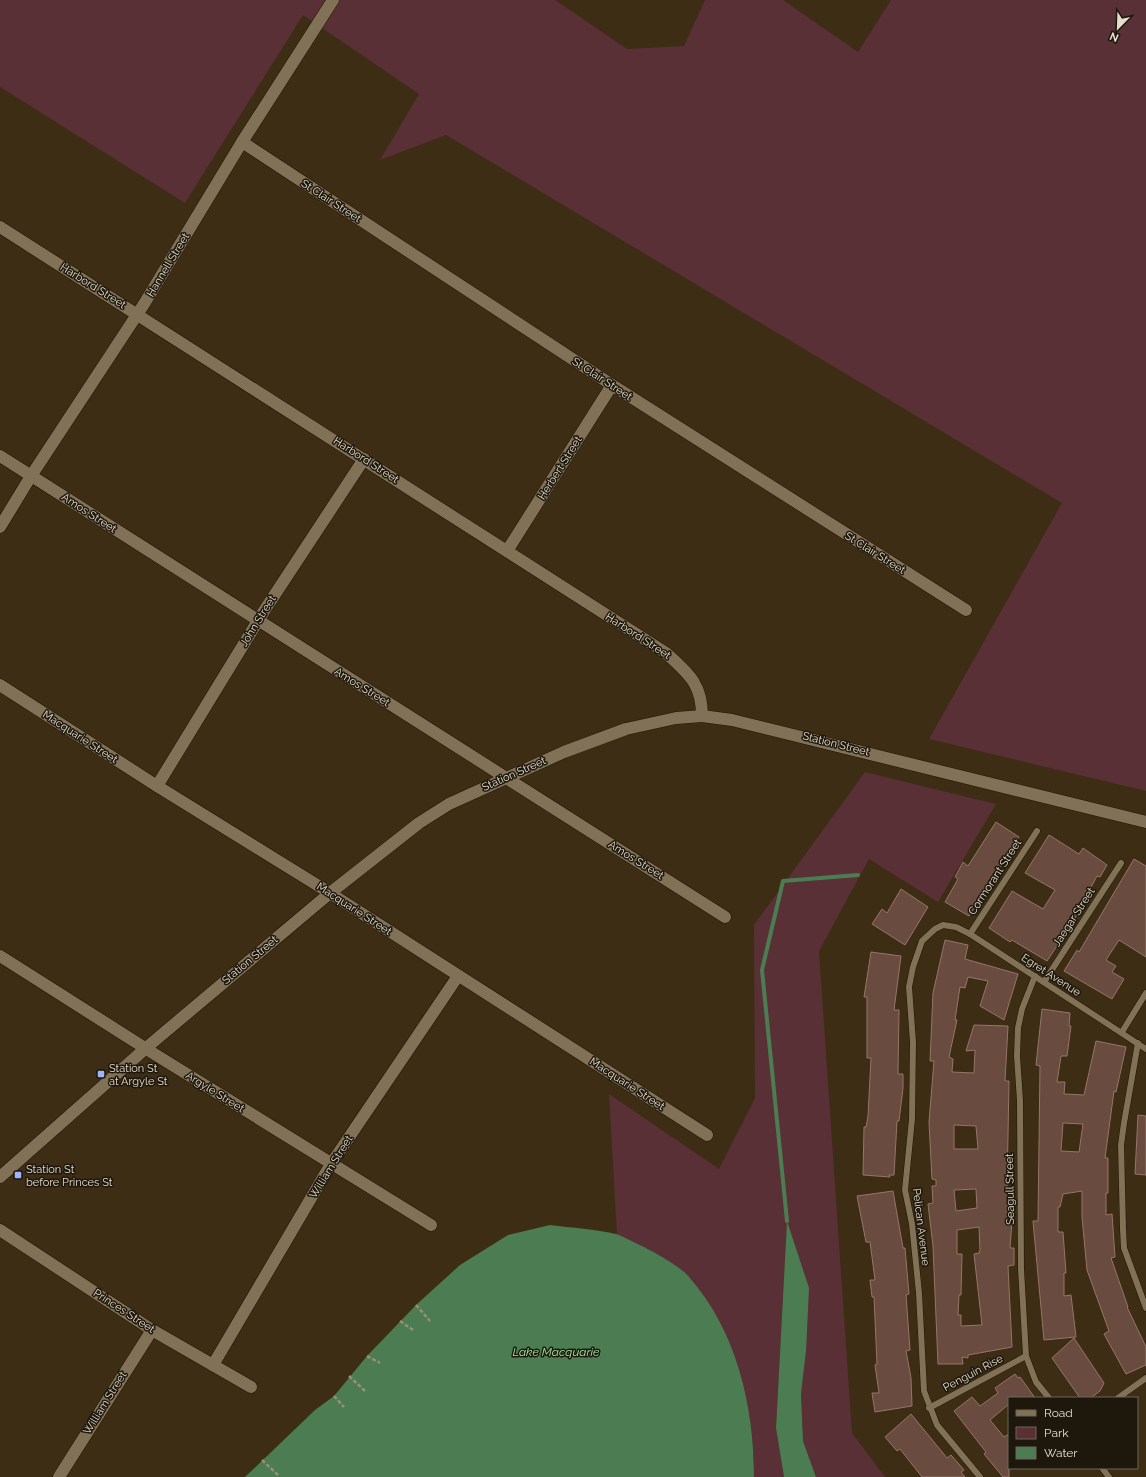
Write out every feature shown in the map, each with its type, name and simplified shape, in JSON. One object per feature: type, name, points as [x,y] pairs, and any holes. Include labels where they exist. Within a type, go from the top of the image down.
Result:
[{"type":"street","name":"Hannell Street","points":[[0,528],[31,476],[138,314],[242,142],[332,0]]},
{"type":"street","name":"St Clair Street","points":[[242,142],[612,385],[966,610]]},
{"type":"street","name":"Harbord Street","points":[[0,227],[666,653],[687,672],[695,682],[701,697],[702,716]]},
{"type":"street","name":"Herbert Street","points":[[507,551],[612,385]]},
{"type":"street","name":"Amos Street","points":[[0,456],[725,917]]},
{"type":"street","name":"John Street","points":[[157,786],[258,621],[364,459]]},
{"type":"street","name":"Macquarie Street","points":[[0,685],[157,786],[330,893],[707,1135]]},
{"type":"street","name":"Station Street","points":[[0,1177],[146,1048],[330,893],[419,823],[449,804],[505,778],[564,752],[626,729],[657,721],[702,716],[732,720],[1146,822]]},
{"type":"street","name":"Argyle Street","points":[[0,956],[431,1225]]},
{"type":"street","name":"William Street","points":[[212,1364],[331,1164],[458,976]]},
{"type":"street","name":"Princes Street","points":[[0,1230],[152,1330],[251,1387]]},
{"type":"street","name":"William Street","points":[[59,1477],[152,1330]]},
{"type":"lane","name":"Cormorant Street","points":[[970,934],[1037,831]]},
{"type":"lane","name":"Jaegar Street","points":[[1044,982],[1121,863]]},
{"type":"lane","name":"Egret Avenue","points":[[943,925],[956,927],[970,934],[1146,1048]]},
{"type":"lane","name":"Pelican Avenue","points":[[943,925],[935,928],[922,941],[913,967],[909,987],[912,1042],[912,1119],[905,1190],[912,1224],[919,1293],[924,1391],[929,1408],[937,1425],[980,1477]]},
{"type":"lane","name":"Seagull Street","points":[[1035,976],[1022,1009],[1018,1028],[1017,1056],[1020,1101],[1021,1269],[1026,1356],[1036,1382],[1048,1397]]},
{"type":"lane","points":[[1122,1032],[1146,993]]},
{"type":"lane","points":[[1138,1043],[1121,1145],[1123,1229],[1124,1248],[1146,1308]]},
{"type":"lane","name":"Penguin Rise","points":[[929,1408],[1026,1356]]},
{"type":"lane","points":[[1119,1397],[1146,1378]]},
{"type":"lane","points":[[1103,1469],[1109,1477]]},
{"type":"path","points":[[416,1305],[430,1321]]},
{"type":"path","points":[[400,1321],[414,1330]]},
{"type":"path","points":[[367,1356],[380,1363]]},
{"type":"path","points":[[348,1376],[365,1391]]},
{"type":"path","points":[[334,1396],[344,1407]]},
{"type":"path","points":[[262,1460],[278,1475]]},
{"type":"green space","points":[[0,0],[555,0],[627,49],[684,46],[705,0],[783,0],[858,52],[891,0],[1146,0],[1146,791],[929,739],[1062,503],[446,135],[380,160],[419,94],[303,15],[185,203],[0,87]]},
{"type":"green space","points":[[865,772],[996,804],[938,902],[869,859],[819,951],[852,1433],[885,1477],[816,1477],[803,1441],[801,1394],[806,1351],[787,1222],[776,1428],[784,1477],[754,1477],[754,1455],[653,1252],[617,1235],[609,1094],[719,1169],[755,1098],[754,925]]},
{"type":"water","points":[[787,1221],[809,1288],[806,1351],[801,1394],[803,1441],[816,1477],[784,1477],[776,1428]]},
{"type":"water","name":"Lake Macquarie","points":[[550,1225],[600,1231],[619,1235],[668,1260],[689,1277],[706,1298],[731,1346],[740,1371],[751,1424],[754,1477],[245,1477],[315,1410],[334,1396],[367,1356],[416,1305],[460,1265],[508,1235]]},
{"type":"building","points":[[996,822],[1019,837],[969,916],[945,902],[958,879],[955,877],[963,862],[968,866]]},
{"type":"building","points":[[1049,835],[1079,854],[1083,848],[1107,865],[1100,877],[1097,876],[1074,920],[1047,961],[1012,940],[1010,942],[989,928],[1012,891],[1043,909],[1055,890],[1025,873]]},
{"type":"building","points":[[1134,859],[1146,866],[1146,957],[1119,940],[1106,960],[1116,966],[1112,972],[1124,979],[1112,999],[1064,971],[1077,950],[1079,952]]},
{"type":"building","points":[[901,889],[928,907],[905,945],[872,924],[882,909],[887,913]]},
{"type":"building","points":[[945,940],[968,945],[965,959],[1018,974],[1004,1020],[980,1006],[988,981],[968,977],[965,988],[960,987],[955,1020],[957,1020],[949,1057],[953,1059],[952,1072],[974,1073],[975,1050],[966,1051],[974,1025],[1008,1026],[1005,1081],[1009,1081],[1007,1189],[1011,1188],[1011,1222],[1012,1221],[1010,1248],[1014,1248],[1014,1265],[1008,1266],[1012,1347],[968,1355],[968,1358],[962,1357],[963,1364],[938,1364],[933,1246],[928,1204],[933,1203],[932,1186],[936,1186],[936,1180],[932,1179],[929,1122],[934,1061],[930,1061],[933,993]],"holes":[[[954,1125],[976,1126],[978,1149],[954,1149]],[[976,1189],[977,1208],[956,1211],[954,1190]],[[979,1227],[980,1250],[979,1253],[974,1254],[982,1325],[961,1326],[961,1315],[958,1315],[959,1295],[961,1295],[962,1254],[957,1254],[957,1230]]]},
{"type":"building","points":[[871,952],[901,956],[894,1010],[899,1010],[898,1074],[903,1074],[903,1088],[899,1121],[897,1121],[894,1175],[889,1175],[890,1177],[863,1175],[864,1127],[866,1127],[868,1116],[871,1058],[867,1058],[867,997],[864,997]]},
{"type":"building","points":[[1042,1009],[1070,1013],[1069,1026],[1071,1026],[1067,1056],[1061,1056],[1057,1082],[1065,1082],[1064,1094],[1084,1095],[1096,1041],[1126,1047],[1116,1092],[1114,1091],[1105,1158],[1108,1158],[1108,1193],[1106,1193],[1106,1215],[1112,1214],[1115,1257],[1111,1258],[1127,1307],[1146,1347],[1146,1365],[1126,1374],[1104,1334],[1109,1331],[1087,1270],[1082,1217],[1082,1191],[1063,1194],[1060,1207],[1058,1207],[1058,1232],[1063,1232],[1066,1273],[1064,1273],[1064,1296],[1071,1295],[1076,1337],[1044,1340],[1033,1221],[1038,1221],[1040,1066],[1036,1065]],"holes":[[[1063,1123],[1083,1124],[1079,1152],[1061,1151]]]},
{"type":"building","points":[[1138,1115],[1146,1116],[1146,1175],[1135,1174]]},
{"type":"building","points":[[893,1191],[903,1248],[905,1248],[909,1294],[906,1295],[910,1350],[906,1351],[911,1378],[912,1406],[875,1412],[872,1393],[879,1393],[875,1365],[877,1364],[874,1297],[872,1297],[870,1280],[875,1280],[870,1242],[866,1242],[857,1196]]},
{"type":"building","points":[[1074,1338],[1104,1383],[1100,1391],[1092,1397],[1079,1397],[1052,1358]]},
{"type":"building","points":[[1015,1374],[1018,1378],[1020,1377],[1034,1397],[1008,1397],[1008,1405],[990,1420],[1004,1437],[1008,1435],[1009,1477],[1003,1477],[984,1454],[986,1452],[954,1411],[972,1397],[980,1406],[998,1393],[995,1388]]},
{"type":"building","points":[[911,1414],[947,1458],[951,1455],[964,1470],[961,1472],[965,1477],[922,1477],[900,1449],[897,1451],[885,1437]]},
{"type":"waterway","points":[[787,1221],[762,970],[783,881],[858,875]]},
{"type":"place","name":"Station St at Argyle St","points":[[101,1074]]},
{"type":"place","name":"Station St before Princes St","points":[[18,1175]]}]
